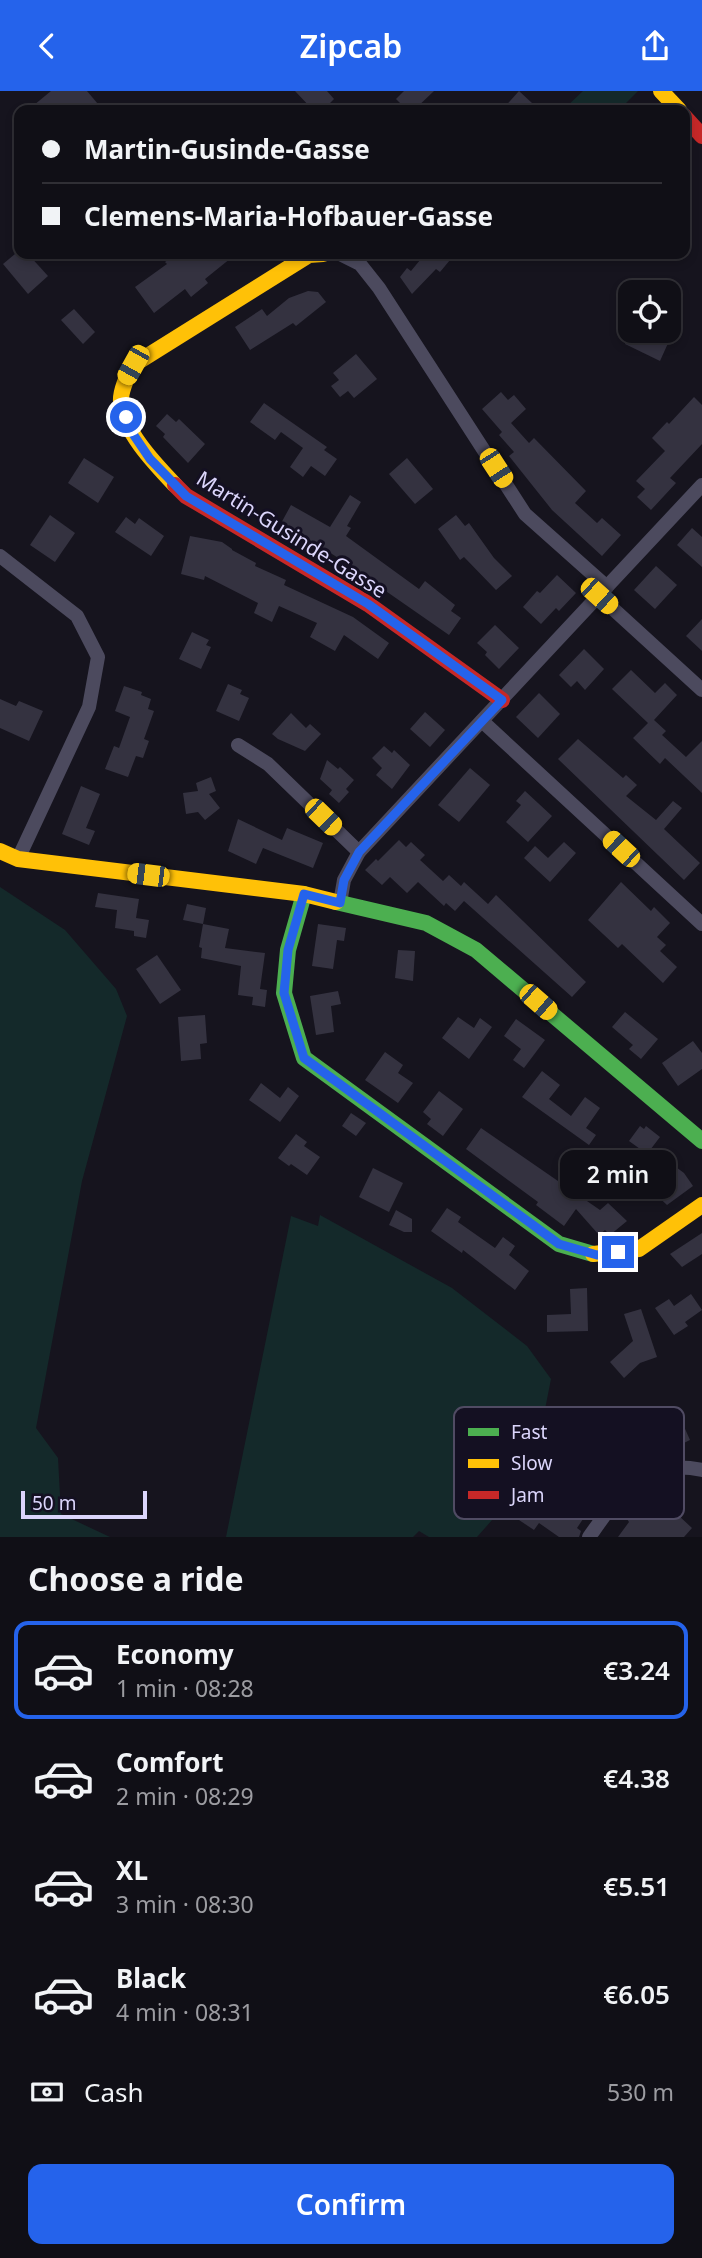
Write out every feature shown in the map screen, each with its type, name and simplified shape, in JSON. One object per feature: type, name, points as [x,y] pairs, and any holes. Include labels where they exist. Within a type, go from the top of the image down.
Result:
[{"type":"street","points":[[661,91],[674,105]]},
{"type":"street","points":[[690,123],[702,136]]},
{"type":"street","name":"Martin-Gusinde-Gasse","points":[[303,259],[133,365],[126,379],[121,402],[131,431],[150,459],[186,496],[368,604],[502,700]]},
{"type":"street","points":[[350,259],[360,264],[379,288],[525,514],[702,690]]},
{"type":"street","points":[[340,903],[344,880],[359,852],[702,485]]},
{"type":"street","points":[[0,556],[76,616],[98,657],[89,707],[18,859]]},
{"type":"street","points":[[482,721],[702,924]]},
{"type":"street","points":[[238,745],[268,764],[359,852]]},
{"type":"street","points":[[0,851],[18,859],[304,894],[426,923],[476,950],[702,1142]]},
{"type":"street","points":[[304,894],[288,950],[284,993],[304,1058],[559,1244],[597,1255],[639,1249],[702,1205]]},
{"type":"street","points":[[684,1467],[702,1470]]},
{"type":"street","points":[[589,1537],[603,1519]]},
{"type":"green space","points":[[583,91],[638,91],[624,105],[568,105]]},
{"type":"green space","points":[[0,887],[65,930],[116,989],[127,1016],[82,1181],[36,1428],[58,1458],[61,1514],[110,1537],[0,1537]]},
{"type":"green space","points":[[320,1215],[452,1288],[527,1346],[551,1379],[545,1407],[454,1407],[454,1519],[493,1519],[477,1537],[429,1537],[419,1531],[413,1537],[226,1537],[291,1216],[318,1226]]},
{"type":"building","points":[[51,91],[87,91],[99,105],[34,105]]},
{"type":"building","points":[[295,91],[327,91],[334,99],[330,105],[308,105]]},
{"type":"building","points":[[404,91],[434,91],[419,105],[402,105],[396,99]]},
{"type":"building","points":[[519,91],[532,103],[530,105],[506,105]]},
{"type":"building","points":[[14,255],[14,259],[33,259],[48,276],[28,294],[3,264]]},
{"type":"building","points":[[169,259],[230,259],[205,279],[208,283],[191,297],[185,289],[154,313],[135,287],[167,264],[165,262]]},
{"type":"building","points":[[421,259],[451,259],[440,272],[436,269],[412,294],[400,277],[407,268],[411,271]]},
{"type":"building","points":[[308,291],[318,292],[326,302],[296,326],[293,323],[250,350],[235,327],[262,309],[267,316],[289,298]]},
{"type":"building","points":[[74,309],[95,332],[83,344],[61,320]]},
{"type":"building","points":[[625,343],[668,343],[660,361]]},
{"type":"building","points":[[356,354],[377,379],[354,398],[348,391],[340,397],[331,386],[339,380],[333,373]]},
{"type":"building","points":[[501,392],[508,400],[514,395],[526,409],[511,423],[529,443],[534,438],[586,491],[575,503],[597,523],[602,518],[621,535],[602,556],[552,510],[509,456],[514,452],[499,435],[502,432],[482,409]]},
{"type":"building","points":[[694,397],[702,405],[702,444],[670,478],[676,483],[651,510],[637,497],[645,489],[636,481],[665,451],[652,438]]},
{"type":"building","points":[[264,403],[327,447],[324,450],[337,459],[325,476],[311,466],[303,477],[290,467],[303,448],[281,432],[275,440],[250,422]]},
{"type":"building","points":[[167,414],[176,422],[179,419],[205,444],[188,463],[156,426]]},
{"type":"building","points":[[84,458],[114,477],[98,503],[68,483]]},
{"type":"building","points":[[407,458],[433,489],[415,504],[389,474]]},
{"type":"building","points":[[350,495],[361,502],[347,526],[351,528],[346,536],[419,589],[425,581],[455,605],[451,611],[461,618],[449,635],[380,587],[378,590],[354,573],[356,569],[308,539],[306,541],[279,527],[291,505],[330,527]]},
{"type":"building","points":[[50,515],[75,533],[55,562],[30,545]]},
{"type":"building","points":[[456,515],[465,526],[469,523],[494,558],[512,576],[496,590],[464,557],[460,560],[438,529]]},
{"type":"building","points":[[126,517],[135,524],[139,518],[164,536],[151,556],[115,532]]},
{"type":"building","points":[[692,528],[702,537],[702,567],[677,545]]},
{"type":"building","points":[[190,536],[222,542],[256,563],[255,566],[286,580],[284,585],[353,617],[389,643],[378,659],[344,635],[335,651],[310,637],[317,623],[279,606],[272,622],[254,613],[258,603],[205,576],[204,580],[181,574]]},
{"type":"building","points":[[656,566],[677,585],[655,609],[634,590]]},
{"type":"building","points":[[557,575],[576,593],[559,611],[556,608],[541,624],[523,607]]},
{"type":"building","points":[[702,619],[702,651],[686,636]]},
{"type":"building","points":[[495,625],[519,648],[499,669],[477,643]]},
{"type":"building","points":[[192,632],[209,640],[206,645],[211,647],[201,669],[179,659]]},
{"type":"building","points":[[584,649],[604,669],[585,690],[577,681],[571,687],[559,675]]},
{"type":"building","points":[[631,670],[655,693],[665,683],[677,695],[654,720],[666,731],[662,735],[686,757],[702,741],[702,793],[665,758],[660,764],[633,738],[648,723],[612,689]]},
{"type":"building","points":[[228,684],[242,690],[240,694],[249,698],[239,721],[216,711]]},
{"type":"building","points":[[124,686],[142,692],[141,695],[151,699],[148,709],[154,711],[144,739],[149,741],[143,758],[136,756],[128,777],[105,769],[114,746],[119,748],[130,717],[115,711]]},
{"type":"building","points":[[539,693],[560,714],[538,738],[516,717]]},
{"type":"building","points":[[0,699],[16,706],[19,701],[43,711],[29,741],[0,728]]},
{"type":"building","points":[[425,712],[445,730],[430,747],[410,729]]},
{"type":"building","points":[[291,713],[306,728],[310,724],[321,734],[305,751],[272,734]]},
{"type":"building","points":[[578,739],[623,778],[626,775],[637,785],[626,796],[656,820],[673,801],[682,808],[664,829],[700,863],[684,880],[558,759]]},
{"type":"building","points":[[384,746],[392,753],[394,750],[410,765],[392,789],[376,775],[382,768],[372,758]]},
{"type":"building","points":[[327,760],[338,769],[340,767],[354,780],[346,789],[349,792],[339,803],[329,794],[332,790],[320,779]]},
{"type":"building","points":[[470,768],[490,785],[459,822],[438,805]]},
{"type":"building","points":[[211,777],[216,791],[209,794],[220,808],[205,820],[198,812],[186,814],[183,793],[198,791],[196,783]]},
{"type":"building","points":[[81,786],[100,794],[86,828],[95,831],[89,845],[62,834]]},
{"type":"building","points":[[525,791],[552,816],[528,842],[506,822],[521,805],[516,801]]},
{"type":"building","points":[[238,819],[282,840],[287,828],[323,843],[313,868],[263,848],[256,864],[228,851]]},
{"type":"building","points":[[399,840],[406,847],[411,842],[425,855],[420,860],[443,881],[449,875],[461,886],[464,882],[488,904],[496,895],[586,982],[572,997],[464,901],[455,911],[446,903],[444,906],[418,882],[407,893],[390,877],[382,885],[365,870]]},
{"type":"building","points":[[564,842],[576,853],[550,882],[524,858],[535,846],[548,858]]},
{"type":"building","points":[[621,882],[651,911],[654,907],[670,923],[657,937],[666,945],[660,951],[677,967],[663,983],[622,944],[618,948],[588,920]]},
{"type":"building","points":[[98,893],[139,899],[136,918],[149,920],[146,938],[134,936],[134,931],[115,928],[117,910],[95,907]]},
{"type":"building","points":[[187,904],[206,908],[203,924],[183,920]]},
{"type":"building","points":[[203,924],[229,929],[225,948],[265,953],[260,989],[267,990],[265,1007],[252,1005],[253,997],[238,995],[241,966],[201,958],[202,948],[199,947]]},
{"type":"building","points":[[318,924],[346,928],[344,941],[337,940],[333,969],[312,966]]},
{"type":"building","points":[[398,950],[415,951],[413,981],[395,978]]},
{"type":"building","points":[[157,955],[181,990],[160,1004],[136,969]]},
{"type":"building","points":[[338,991],[341,1004],[331,1006],[334,1032],[316,1035],[310,996]]},
{"type":"building","points":[[625,1012],[658,1039],[641,1059],[629,1049],[633,1045],[612,1027]]},
{"type":"building","points":[[205,1015],[207,1043],[200,1044],[201,1059],[181,1061],[178,1017]]},
{"type":"building","points":[[458,1017],[474,1028],[480,1018],[492,1027],[469,1059],[442,1038]]},
{"type":"building","points":[[516,1019],[545,1040],[524,1068],[513,1060],[521,1049],[504,1036]]},
{"type":"building","points":[[693,1041],[702,1053],[702,1069],[678,1086],[662,1063]]},
{"type":"building","points":[[385,1052],[403,1065],[398,1073],[413,1083],[398,1103],[365,1080]]},
{"type":"building","points":[[542,1071],[560,1085],[549,1099],[571,1116],[585,1097],[600,1108],[586,1128],[596,1135],[589,1145],[522,1097]]},
{"type":"building","points":[[261,1083],[280,1098],[288,1087],[299,1096],[280,1122],[249,1100]]},
{"type":"building","points":[[439,1091],[463,1109],[443,1136],[427,1124],[431,1119],[423,1112]]},
{"type":"building","points":[[351,1113],[366,1123],[356,1136],[342,1126]]},
{"type":"building","points":[[640,1126],[644,1129],[646,1126],[660,1137],[647,1154],[629,1141]]},
{"type":"building","points":[[481,1128],[600,1210],[608,1203],[627,1221],[610,1235],[605,1230],[599,1235],[576,1209],[564,1226],[536,1205],[538,1202],[466,1149]]},
{"type":"building","points":[[296,1134],[307,1142],[304,1146],[320,1157],[307,1175],[278,1158]]},
{"type":"building","points":[[669,1162],[684,1173],[693,1186],[667,1205],[649,1188]]},
{"type":"building","points":[[373,1168],[403,1183],[389,1212],[359,1197]]},
{"type":"building","points":[[447,1208],[461,1217],[458,1222],[495,1248],[503,1237],[515,1246],[509,1255],[529,1271],[515,1290],[463,1250],[462,1253],[431,1231]]},
{"type":"building","points":[[396,1210],[412,1219],[412,1232],[404,1232],[389,1225]]},
{"type":"building","points":[[702,1233],[702,1254],[682,1267],[670,1254]]},
{"type":"building","points":[[587,1288],[588,1331],[547,1332],[547,1315],[571,1314],[570,1289]]},
{"type":"building","points":[[691,1294],[702,1310],[685,1322],[688,1326],[674,1335],[655,1308],[669,1299],[674,1306]]},
{"type":"building","points":[[641,1309],[657,1357],[640,1363],[624,1378],[610,1362],[633,1341],[624,1314]]},
{"type":"building","points":[[684,1426],[690,1440],[684,1443]]},
{"type":"building","points":[[583,1519],[577,1528],[581,1531],[579,1537],[559,1537],[539,1523],[534,1530],[519,1520]]},
{"type":"building","points":[[627,1519],[682,1519],[692,1528],[684,1537],[618,1537],[629,1522]]},
{"type":"traffic: fast","points":[[304,894],[288,950],[284,993],[304,1058],[559,1244],[593,1254]]},
{"type":"traffic: fast","points":[[336,902],[426,923],[476,950],[702,1141]]},
{"type":"traffic: slow","points":[[661,91],[674,105]]},
{"type":"traffic: slow","points":[[175,485],[134,436],[123,413],[122,393],[133,365],[303,259]]},
{"type":"traffic: slow","points":[[0,851],[18,859],[304,894],[336,902]]},
{"type":"traffic: slow","points":[[593,1254],[639,1249],[702,1205]]},
{"type":"traffic: jam","points":[[690,123],[702,136]]},
{"type":"traffic: jam","points":[[175,485],[186,496],[368,604],[502,700]]},
{"type":"route","points":[[126,417],[131,431],[150,459],[186,496],[368,604],[502,700],[359,852],[344,880],[340,903],[304,894],[288,950],[284,993],[304,1058],[559,1244],[597,1255],[618,1252]]}]
